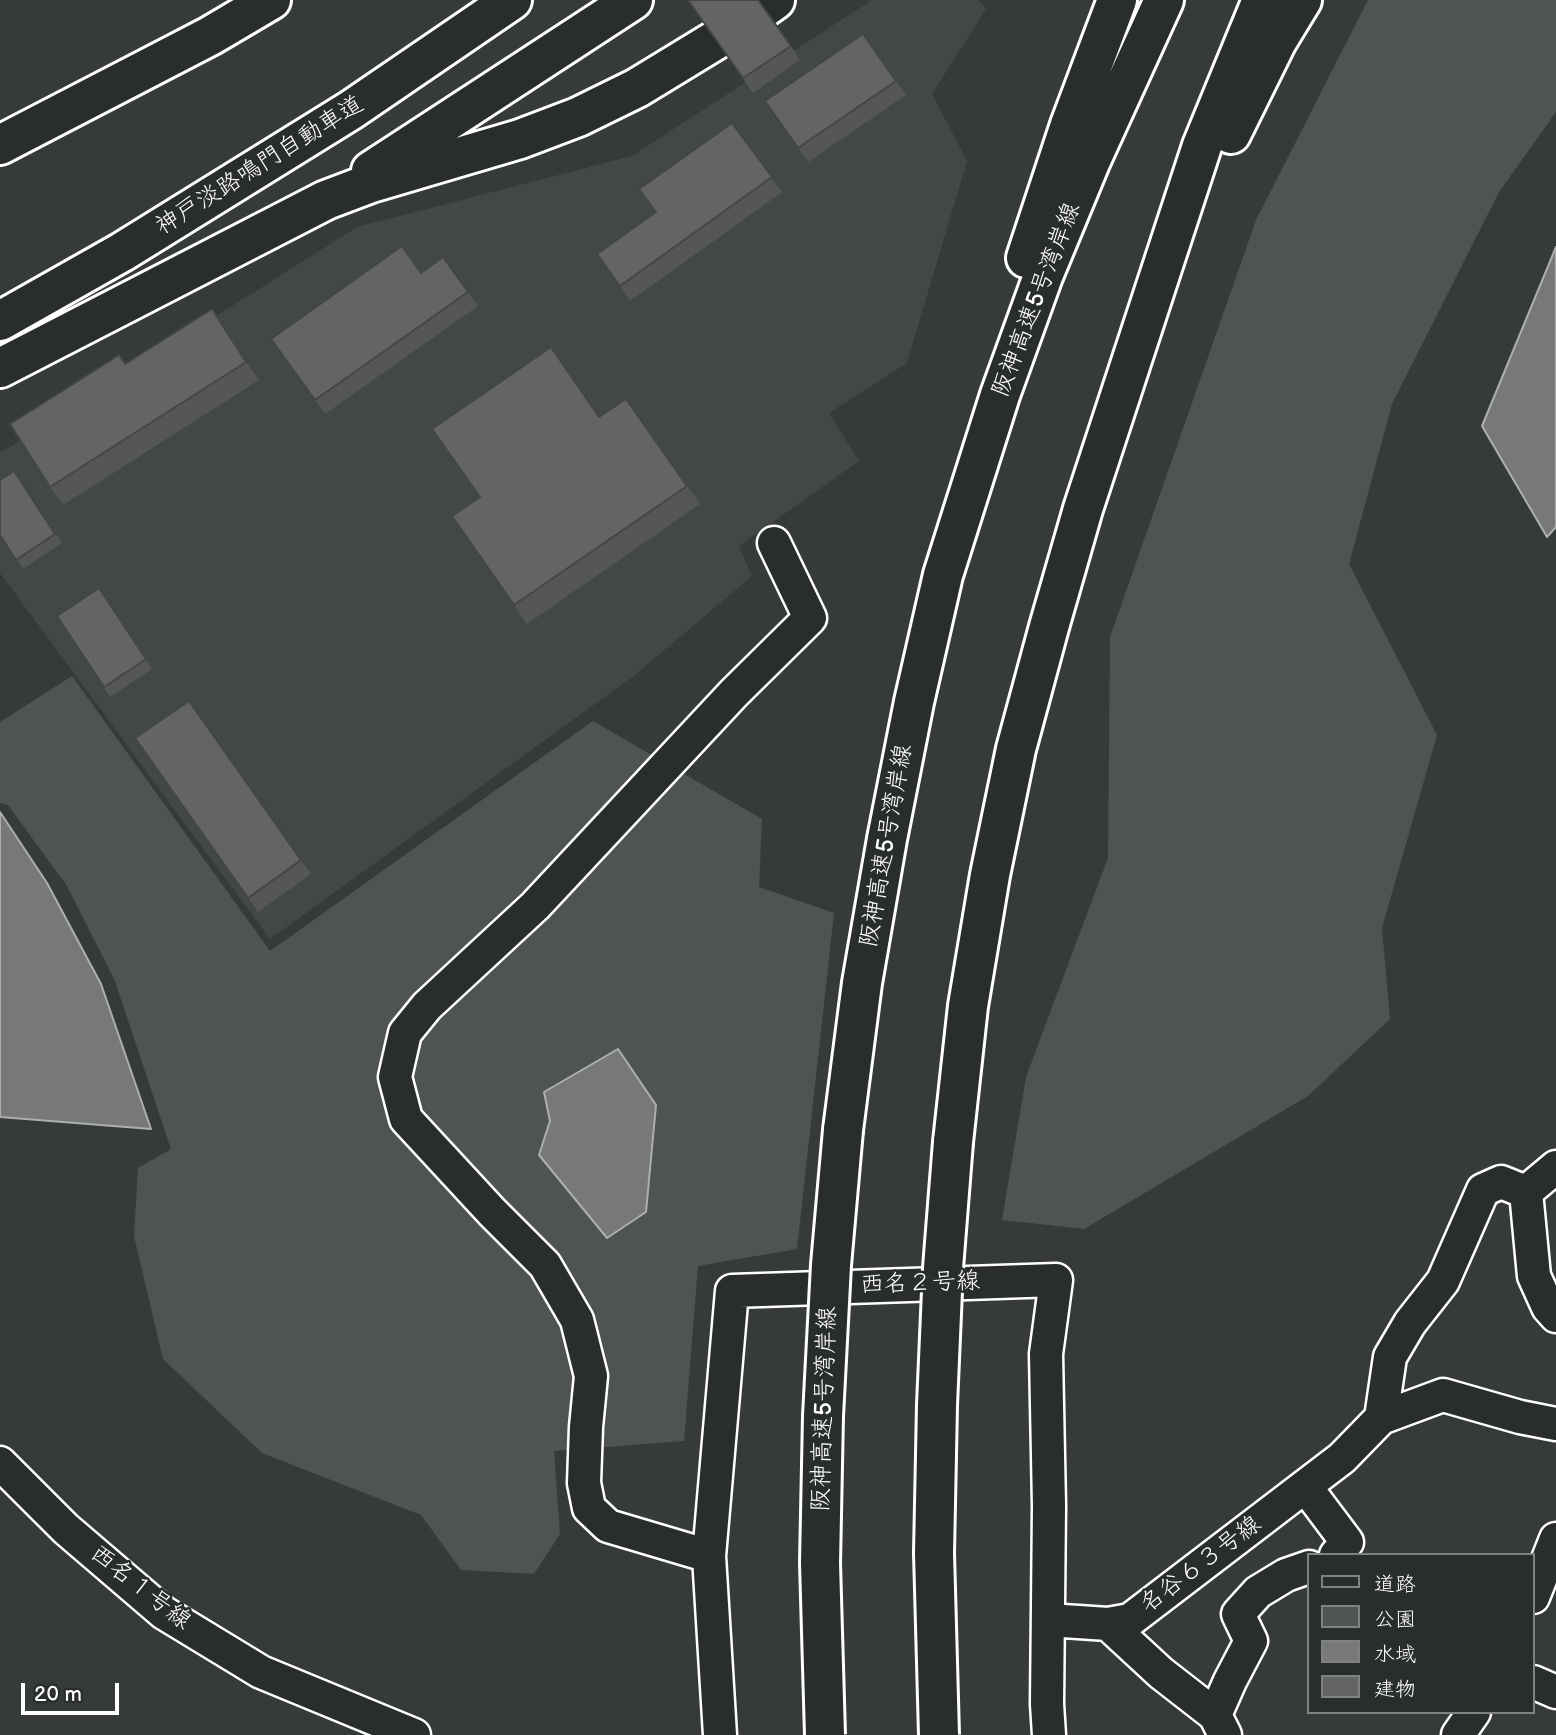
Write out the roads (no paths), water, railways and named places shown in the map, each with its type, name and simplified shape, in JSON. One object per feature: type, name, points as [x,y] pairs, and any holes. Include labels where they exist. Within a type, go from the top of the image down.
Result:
[{"type":"highway","points":[[55,118],[238,0]]},
{"type":"highway","points":[[0,145],[210,36],[271,0]]},
{"type":"highway","name":"神戸淡路鳴門自動車道","points":[[0,321],[122,252],[351,110],[512,0]]},
{"type":"highway","points":[[0,368],[326,200],[633,0]]},
{"type":"highway","points":[[326,200],[371,183],[520,139],[578,117],[637,88],[737,27],[775,0]]},
{"type":"highway","points":[[943,575],[978,424],[1019,276],[1070,125],[1117,0]]},
{"type":"highway","name":"阪神高速5号湾岸線","points":[[825,1735],[820,1563],[823,1416],[831,1265],[843,1130],[862,983],[887,839],[943,575],[1000,396],[1044,276],[1091,160],[1164,0]]},
{"type":"highway","points":[[939,1735],[934,1553],[936,1418],[943,1268],[968,1006],[990,875],[1016,749],[1068,561],[1202,146],[1262,0]]},
{"type":"highway","points":[[1124,381],[1194,214],[1278,41],[1302,0]]},
{"type":"street","points":[[709,1556],[608,1526],[589,1508],[584,1483],[591,1376],[577,1320],[545,1265],[406,1119],[395,1077],[405,1033],[427,1006],[535,906],[734,694],[810,618],[774,542]]},
{"type":"street","points":[[1526,1192],[1556,1167]]},
{"type":"street","points":[[1526,1192],[1501,1182],[1483,1191],[1443,1281],[1410,1323],[1390,1357],[1381,1418],[1443,1395],[1520,1417],[1556,1423]]},
{"type":"street","points":[[1526,1192],[1534,1276],[1548,1307],[1556,1316]]},
{"type":"street","name":"西名２号線","points":[[720,1735],[709,1556],[732,1291],[1056,1280],[1045,1354],[1049,1506],[1049,1735]]},
{"type":"street","name":"名谷６３号線","points":[[1048,1620],[1108,1624],[1130,1620],[1342,1458],[1381,1418]]},
{"type":"street","name":"西名１号線","points":[[0,1463],[66,1529],[164,1613],[261,1672],[351,1722],[414,1735]]},
{"type":"street","points":[[1305,1486],[1347,1542],[1338,1553]]},
{"type":"street","points":[[1535,1592],[1556,1539]]},
{"type":"street","points":[[1108,1624],[1220,1725],[1230,1681],[1251,1641],[1238,1614],[1258,1592],[1286,1575],[1308,1567]]},
{"type":"street","points":[[1535,1683],[1556,1692]]},
{"type":"street","points":[[1458,1735],[1473,1714]]},
{"type":"water","points":[[1556,247],[1556,527],[1547,537],[1482,426]]},
{"type":"water","points":[[0,812],[47,883],[101,984],[151,1129],[0,1117]]},
{"type":"water","points":[[618,1049],[656,1105],[646,1212],[607,1238],[539,1155],[550,1121],[544,1092]]}]
